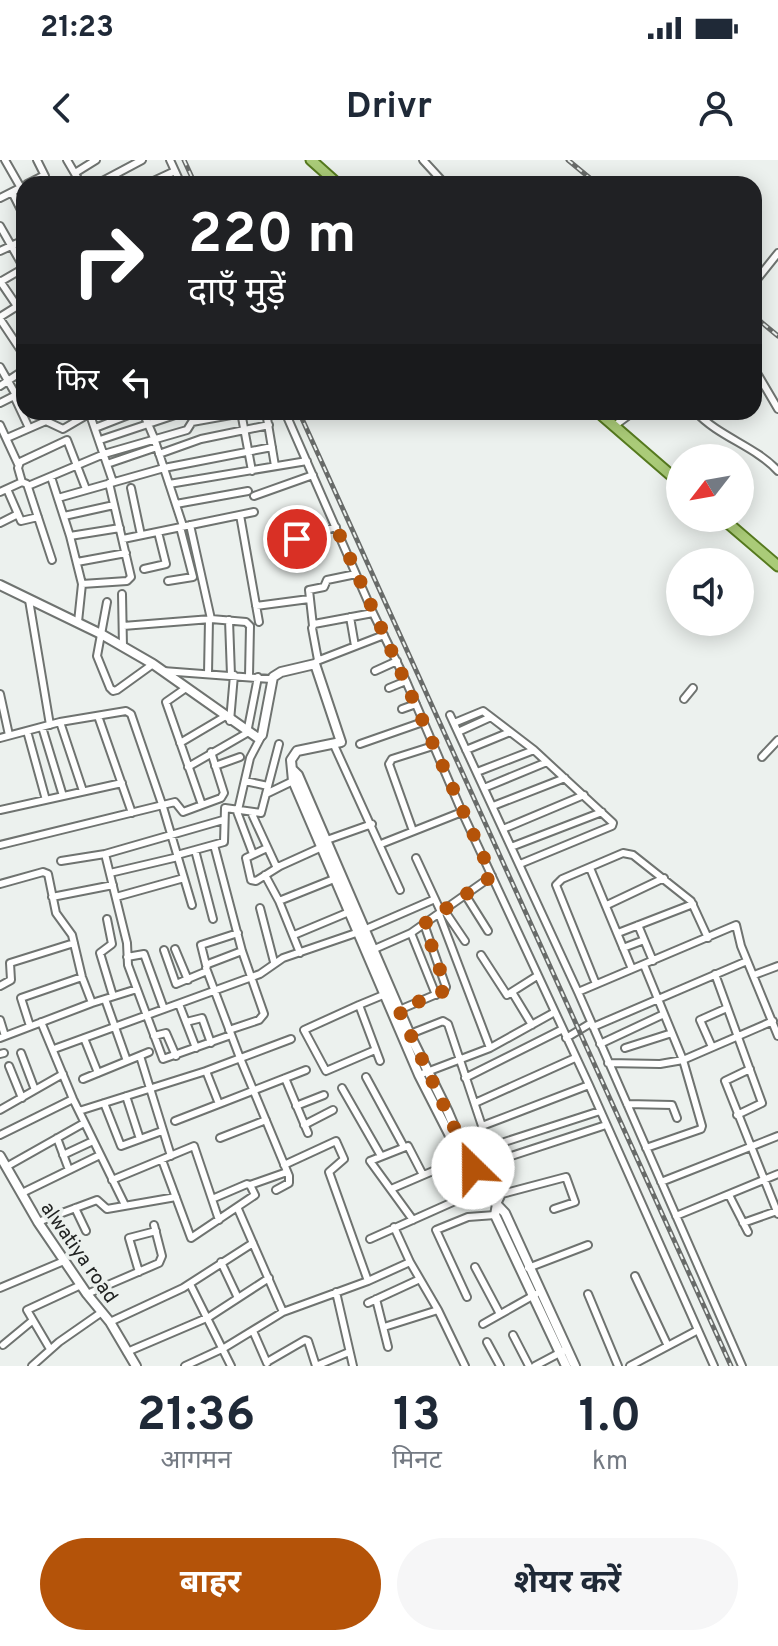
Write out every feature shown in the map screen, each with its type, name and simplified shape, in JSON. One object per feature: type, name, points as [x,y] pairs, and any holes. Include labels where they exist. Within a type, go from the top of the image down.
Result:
[{"type":"main road","points":[[311,160],[329,176]]},
{"type":"main road","points":[[607,420],[666,471]]},
{"type":"main road","points":[[738,532],[778,566]]},
{"type":"street","points":[[37,160],[45,176]]},
{"type":"street","points":[[67,160],[77,176]]},
{"type":"street","points":[[75,173],[96,160]]},
{"type":"street","points":[[119,160],[124,169]]},
{"type":"street","points":[[111,176],[142,160]]},
{"type":"street","points":[[170,160],[177,176]]},
{"type":"street","points":[[423,160],[438,176]]},
{"type":"street","points":[[165,176],[175,171]]},
{"type":"street","points":[[0,198],[16,190]]},
{"type":"street","points":[[12,192],[16,200]]},
{"type":"street","points":[[0,226],[16,254]]},
{"type":"street","points":[[0,251],[16,244]]},
{"type":"street","points":[[762,273],[778,253]]},
{"type":"street","points":[[0,282],[16,299]]},
{"type":"street","points":[[0,318],[15,341]]},
{"type":"street","points":[[0,367],[15,396],[0,403]]},
{"type":"street","points":[[0,386],[16,375]]},
{"type":"street","points":[[762,382],[778,409]]},
{"type":"street","points":[[26,420],[29,428]]},
{"type":"street","points":[[7,438],[46,421],[63,429],[77,420]]},
{"type":"street","points":[[82,584],[130,579],[107,464],[92,420]]},
{"type":"street","points":[[95,428],[116,420]]},
{"type":"street","points":[[147,420],[185,526],[210,619],[208,674]]},
{"type":"street","points":[[100,440],[158,420]]},
{"type":"street","points":[[38,517],[23,522],[3,490],[51,477],[104,454],[187,430],[192,422],[202,420]]},
{"type":"street","points":[[243,420],[252,471]]},
{"type":"street","points":[[268,420],[275,466]]},
{"type":"street","points":[[289,420],[462,812],[589,1085],[714,1366]]},
{"type":"street","points":[[614,426],[622,420]]},
{"type":"street","points":[[705,420],[778,471]]},
{"type":"street","points":[[1,424],[52,560]]},
{"type":"street","points":[[107,464],[269,425]]},
{"type":"street","points":[[18,465],[67,440],[86,489]]},
{"type":"street","points":[[58,498],[164,468],[272,447]]},
{"type":"street","points":[[169,484],[307,461]]},
{"type":"street","points":[[176,504],[251,494],[313,475]]},
{"type":"street","points":[[51,477],[82,584],[78,622]]},
{"type":"street","points":[[131,488],[141,535]]},
{"type":"street","points":[[64,516],[114,505]]},
{"type":"street","points":[[123,539],[254,512]]},
{"type":"street","points":[[0,523],[18,514]]},
{"type":"street","points":[[240,515],[259,622]]},
{"type":"street","points":[[168,581],[193,577],[185,526]]},
{"type":"street","points":[[297,539],[336,527]]},
{"type":"street","points":[[70,536],[120,528]]},
{"type":"street","points":[[144,569],[166,564],[158,532]]},
{"type":"street","points":[[77,562],[126,553]]},
{"type":"street","points":[[356,574],[327,580],[324,587],[309,590],[316,662],[341,741],[297,751],[292,757],[293,781],[461,1159],[481,1188],[505,1213],[536,1294]]},
{"type":"street","points":[[0,585],[78,622],[153,664],[247,733],[261,737]]},
{"type":"street","points":[[122,594],[123,647]]},
{"type":"street","points":[[256,606],[309,599]]},
{"type":"street","points":[[29,600],[50,725]]},
{"type":"street","points":[[107,602],[97,656],[111,690],[117,690],[153,664]]},
{"type":"street","points":[[313,626],[373,613]]},
{"type":"street","points":[[350,617],[355,646]]},
{"type":"street","points":[[123,626],[210,619],[246,622],[250,626],[249,676]]},
{"type":"street","points":[[227,719],[233,675],[229,620]]},
{"type":"street","points":[[163,671],[271,679],[281,672],[316,662],[384,635]]},
{"type":"street","points":[[375,671],[397,661]]},
{"type":"street","points":[[247,733],[258,677]]},
{"type":"street","points":[[253,854],[237,809],[250,758],[261,737],[271,679]]},
{"type":"street","points":[[389,688],[406,681]]},
{"type":"street","points":[[186,688],[166,702],[202,805]]},
{"type":"street","points":[[684,699],[693,688]]},
{"type":"street","points":[[0,694],[9,735]]},
{"type":"street","points":[[402,709],[416,704]]},
{"type":"street","points":[[0,738],[60,722],[126,711],[131,714],[192,905]]},
{"type":"street","points":[[454,723],[482,711],[534,750],[602,812],[613,826],[520,864]]},
{"type":"street","points":[[450,715],[578,992],[742,1366]]},
{"type":"street","points":[[98,716],[132,813]]},
{"type":"street","points":[[458,732],[491,717]]},
{"type":"street","points":[[180,743],[227,719]]},
{"type":"street","points":[[60,722],[83,791]]},
{"type":"street","points":[[360,744],[423,722]]},
{"type":"street","points":[[42,727],[63,796]]},
{"type":"street","points":[[27,731],[46,800]]},
{"type":"street","points":[[466,750],[510,732]]},
{"type":"street","points":[[188,767],[247,733]]},
{"type":"street","points":[[762,757],[778,740]]},
{"type":"street","points":[[110,873],[225,841],[225,808],[263,812],[279,744]]},
{"type":"street","points":[[334,745],[400,890]]},
{"type":"street","points":[[413,831],[389,764],[392,759],[433,746]]},
{"type":"street","points":[[477,772],[534,750]]},
{"type":"street","points":[[0,845],[177,802],[183,812],[202,805],[224,795],[211,752]]},
{"type":"street","points":[[215,766],[240,757]]},
{"type":"street","points":[[484,788],[547,762]]},
{"type":"street","points":[[293,770],[298,775],[334,879],[349,912],[362,931]]},
{"type":"street","points":[[493,806],[565,778]]},
{"type":"street","points":[[245,781],[268,786]]},
{"type":"street","points":[[266,794],[293,781]]},
{"type":"street","points":[[0,810],[122,783]]},
{"type":"street","points":[[503,829],[584,795]]},
{"type":"street","points":[[251,812],[276,866],[280,866]]},
{"type":"street","points":[[381,844],[462,812]]},
{"type":"street","points":[[511,847],[602,812]]},
{"type":"street","points":[[61,861],[105,854],[223,820]]},
{"type":"street","points":[[267,848],[245,860],[251,880],[256,881],[323,843],[372,824]]},
{"type":"street","points":[[105,854],[127,943],[127,957],[163,1059],[211,1043],[263,1017],[214,845]]},
{"type":"street","points":[[195,850],[213,919]]},
{"type":"street","points":[[596,984],[556,888],[558,881],[627,853],[664,878],[693,904],[708,938]]},
{"type":"street","points":[[416,858],[441,912],[490,1048]]},
{"type":"street","points":[[590,868],[632,969]]},
{"type":"street","points":[[0,884],[46,872],[56,913],[71,932],[92,1003]]},
{"type":"street","points":[[265,875],[300,953]]},
{"type":"street","points":[[370,951],[411,933],[492,876]]},
{"type":"street","points":[[116,897],[184,878]]},
{"type":"street","points":[[607,905],[664,878]]},
{"type":"street","points":[[279,901],[334,879]]},
{"type":"street","points":[[52,897],[113,885]]},
{"type":"street","points":[[466,896],[488,931]]},
{"type":"street","points":[[54,1049],[250,978],[267,970],[274,962],[362,931],[435,899]]},
{"type":"street","points":[[618,933],[693,904]]},
{"type":"street","points":[[260,908],[274,962]]},
{"type":"street","points":[[294,935],[349,912]]},
{"type":"street","points":[[441,912],[465,941]]},
{"type":"street","points":[[107,919],[112,944],[100,953],[113,996]]},
{"type":"street","points":[[399,1010],[444,991],[446,982],[424,924]]},
{"type":"street","points":[[638,925],[653,961]]},
{"type":"street","points":[[578,992],[736,925],[747,961],[778,1036]]},
{"type":"street","points":[[238,933],[201,945],[214,991],[286,1168],[289,1183],[276,1190]]},
{"type":"street","points":[[411,933],[436,995]]},
{"type":"street","points":[[623,948],[644,940]]},
{"type":"street","points":[[0,986],[10,982],[10,963],[74,943]]},
{"type":"street","points":[[175,949],[188,980]]},
{"type":"street","points":[[164,950],[175,983],[188,980],[242,951]]},
{"type":"street","points":[[127,957],[144,954],[164,1009]]},
{"type":"street","points":[[481,955],[507,995],[537,976]]},
{"type":"street","points":[[566,1038],[747,961]]},
{"type":"street","points":[[644,965],[683,1060],[702,1123],[701,1129],[646,1148]]},
{"type":"street","points":[[754,975],[778,966]]},
{"type":"street","points":[[715,974],[762,1103],[737,1115]]},
{"type":"street","points":[[30,1026],[21,998],[82,977]]},
{"type":"street","points":[[0,1020],[3,1037],[137,989]]},
{"type":"street","points":[[512,992],[532,1025]]},
{"type":"street","points":[[375,1050],[326,1071],[304,1030],[388,993]]},
{"type":"street","points":[[388,993],[410,1034],[423,1074],[460,1137],[481,1188]]},
{"type":"street","points":[[105,999],[127,1061]]},
{"type":"street","points":[[179,1004],[196,1048]]},
{"type":"street","points":[[359,1005],[380,1061]]},
{"type":"street","points":[[712,1047],[700,1020],[727,1008]]},
{"type":"street","points":[[423,1074],[490,1048],[553,1013]]},
{"type":"street","points":[[600,1044],[664,1014]]},
{"type":"street","points":[[186,1022],[202,1018],[211,1043]]},
{"type":"street","points":[[410,1034],[445,1021],[448,1024],[502,1194],[495,1215],[564,1351],[575,1366]]},
{"type":"street","points":[[608,1063],[660,1064],[683,1060],[773,1021]]},
{"type":"street","points":[[41,1022],[84,1123],[125,1205]]},
{"type":"street","points":[[465,1078],[561,1030]]},
{"type":"street","points":[[154,1036],[166,1033],[176,1056]]},
{"type":"street","points":[[625,1048],[672,1033]]},
{"type":"street","points":[[84,1038],[98,1073]]},
{"type":"street","points":[[79,1111],[206,1071],[291,1039]]},
{"type":"street","points":[[83,1079],[149,1052]]},
{"type":"street","points":[[21,1053],[35,1090]]},
{"type":"street","points":[[140,1056],[171,1156]]},
{"type":"street","points":[[475,1103],[575,1058]]},
{"type":"street","points":[[9,1066],[22,1098]]},
{"type":"street","points":[[743,1223],[777,1213],[725,1081],[750,1069]]},
{"type":"street","points":[[175,1121],[306,1070]]},
{"type":"street","points":[[206,1071],[219,1104]]},
{"type":"street","points":[[0,1110],[63,1074]]},
{"type":"street","points":[[366,1077],[404,1147]]},
{"type":"street","points":[[285,1078],[308,1133]]},
{"type":"street","points":[[482,1126],[589,1085]]},
{"type":"street","points":[[342,1088],[381,1156]]},
{"type":"street","points":[[296,1106],[324,1095]]},
{"type":"street","points":[[126,1096],[140,1139]]},
{"type":"street","points":[[0,1135],[73,1099]]},
{"type":"street","points":[[104,1103],[121,1146],[162,1131]]},
{"type":"street","points":[[627,1104],[672,1105],[677,1118]]},
{"type":"street","points":[[304,1125],[333,1110]]},
{"type":"street","points":[[489,1147],[600,1111]]},
{"type":"street","points":[[220,1138],[266,1120]]},
{"type":"street","points":[[3,1163],[84,1123]]},
{"type":"street","points":[[493,1162],[606,1125]]},
{"type":"street","points":[[661,1182],[778,1136]]},
{"type":"street","points":[[57,1138],[69,1170]]},
{"type":"street","points":[[63,1155],[93,1141]]},
{"type":"street","points":[[212,1199],[250,1185],[336,1141],[344,1159],[329,1172],[368,1281]]},
{"type":"street","points":[[112,1180],[195,1147],[219,1220]]},
{"type":"street","points":[[413,1220],[370,1161],[409,1147],[423,1175]]},
{"type":"street","points":[[22,1193],[100,1155]]},
{"type":"street","points":[[391,1189],[461,1159]]},
{"type":"street","points":[[162,1160],[191,1238],[255,1197],[250,1185]]},
{"type":"street","name":"alwatiya road","points":[[3,1163],[38,1222],[110,1322],[136,1366]]},
{"type":"street","points":[[676,1216],[778,1174]]},
{"type":"street","points":[[502,1194],[566,1177],[575,1202],[554,1209]]},
{"type":"street","points":[[370,1239],[481,1188]]},
{"type":"street","points":[[729,1195],[748,1232]]},
{"type":"street","points":[[38,1222],[99,1199],[106,1209],[176,1197]]},
{"type":"street","points":[[75,1208],[86,1231]]},
{"type":"street","points":[[238,1209],[283,1312]]},
{"type":"street","points":[[467,1297],[436,1230],[468,1217],[495,1215]]},
{"type":"street","points":[[394,1227],[465,1366]]},
{"type":"street","points":[[87,1294],[139,1272],[162,1260],[155,1228],[129,1238],[139,1272]]},
{"type":"street","points":[[110,1322],[190,1284],[253,1243]]},
{"type":"street","points":[[528,1268],[588,1245]]},
{"type":"street","points":[[0,1288],[64,1261]]},
{"type":"street","points":[[221,1262],[238,1298]]},
{"type":"street","points":[[185,1366],[224,1348],[283,1312],[410,1262]]},
{"type":"street","points":[[475,1267],[500,1314]]},
{"type":"street","points":[[635,1276],[667,1344]]},
{"type":"street","points":[[127,1352],[209,1317],[269,1278]]},
{"type":"street","points":[[368,1303],[420,1279]]},
{"type":"street","points":[[190,1284],[231,1366]]},
{"type":"street","points":[[50,1349],[27,1310],[81,1285]]},
{"type":"street","points":[[336,1292],[353,1366]]},
{"type":"street","points":[[483,1324],[536,1294]]},
{"type":"street","points":[[588,1294],[618,1366]]},
{"type":"street","points":[[376,1299],[388,1347]]},
{"type":"street","points":[[384,1327],[438,1310]]},
{"type":"street","points":[[32,1366],[50,1349],[102,1312]]},
{"type":"street","points":[[3,1345],[32,1321]]},
{"type":"street","points":[[630,1366],[698,1330]]},
{"type":"street","points":[[253,1331],[267,1364],[305,1340],[316,1366],[349,1352]]},
{"type":"street","points":[[513,1335],[529,1366]]},
{"type":"street","points":[[487,1342],[500,1366]]},
{"type":"street","points":[[535,1366],[564,1351]]},
{"type":"street","points":[[564,1351],[566,1366]]},
{"type":"railway","points":[[184,160],[191,176]]},
{"type":"railway","points":[[568,160],[587,176]]},
{"type":"railway","points":[[762,323],[778,336]]},
{"type":"railway","points":[[303,420],[731,1366]]},
{"type":"route","points":[[297,539],[336,527],[492,876],[424,924],[446,987],[444,991],[399,1010],[473,1168]]}]
